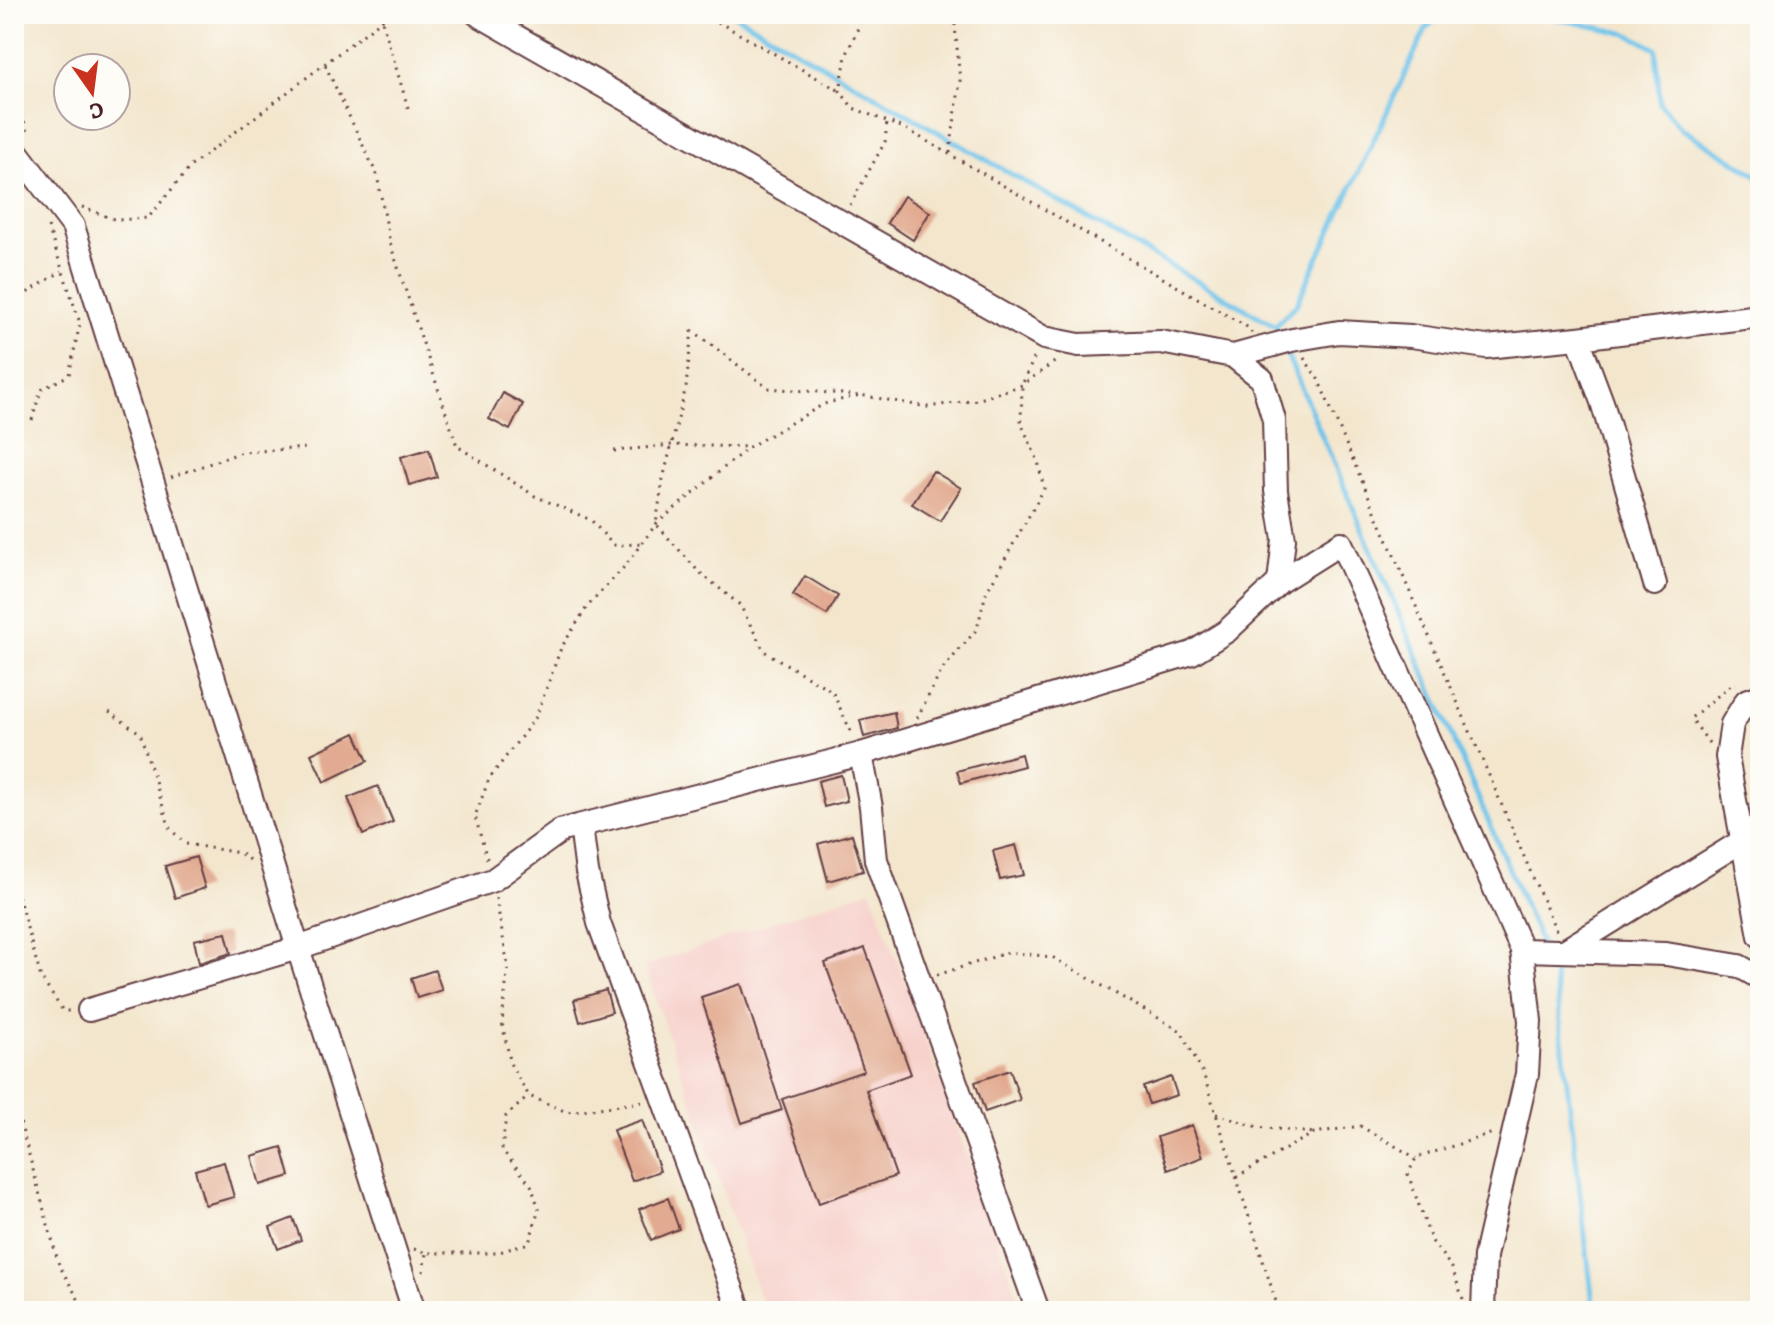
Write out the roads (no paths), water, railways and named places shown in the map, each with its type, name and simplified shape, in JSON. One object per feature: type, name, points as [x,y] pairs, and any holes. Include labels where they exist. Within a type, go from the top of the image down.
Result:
[{"type":"street","points":[[477,14],[1044,338],[1079,345],[1161,342],[1233,356],[1292,340],[1339,332],[1411,336],[1486,347],[1760,316]]},
{"type":"street","points":[[14,148],[73,226],[414,1311]]},
{"type":"street","points":[[1578,338],[1602,402],[1655,584]]},
{"type":"street","points":[[1233,356],[1262,379],[1274,420],[1276,491],[1284,539],[1279,582]]},
{"type":"street","points":[[89,1010],[298,948],[493,880],[562,830],[861,754],[1192,653],[1227,631],[1279,582],[1341,543],[1522,950],[1530,1021],[1527,1074],[1485,1256],[1483,1311]]},
{"type":"street","points":[[1760,696],[1746,701],[1732,724],[1727,757],[1760,936]]},
{"type":"street","points":[[861,754],[871,807],[876,860],[1038,1311]]},
{"type":"street","points":[[581,826],[587,872],[599,923],[740,1311]]},
{"type":"street","points":[[1564,951],[1742,841]]},
{"type":"street","points":[[1522,950],[1666,954],[1739,966],[1760,978]]},
{"type":"waterway","points":[[733,14],[1275,326],[1280,337]]},
{"type":"waterway","points":[[1275,326],[1296,305],[1427,27],[1443,14]]},
{"type":"waterway","points":[[1536,14],[1628,34],[1656,49],[1660,104],[1682,129],[1760,177]]},
{"type":"waterway","points":[[1285,350],[1541,943]]},
{"type":"waterway","points":[[1547,956],[1554,972],[1594,1311]]}]
